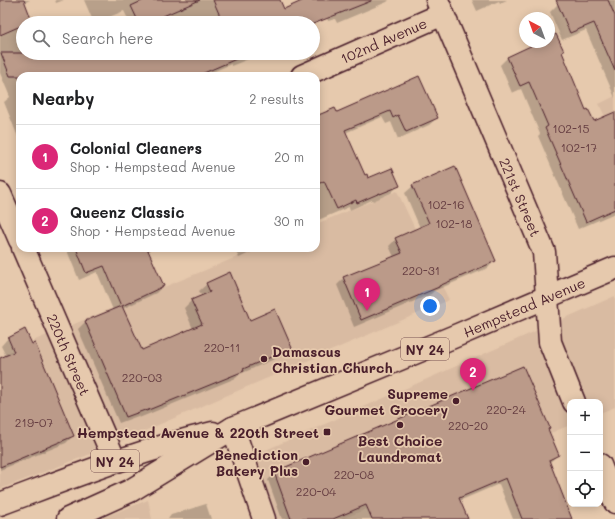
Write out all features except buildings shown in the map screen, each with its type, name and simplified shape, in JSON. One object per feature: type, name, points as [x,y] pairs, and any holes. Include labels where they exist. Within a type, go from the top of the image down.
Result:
[{"type":"street","name":"102nd Avenue","points":[[310,72],[440,7]]},
{"type":"street","name":"221st Street","points":[[440,7],[544,252],[550,342],[573,399]]},
{"type":"street","points":[[6,201],[16,229]]},
{"type":"street","name":"220th Street","points":[[25,252],[115,461]]},
{"type":"street","name":"Hempstead Avenue","points":[[68,519],[130,491],[233,428],[454,337],[615,268]]},
{"type":"street","name":"Hempstead Avenue","points":[[0,504],[115,461],[186,439],[233,428]]},
{"type":"street","points":[[233,428],[264,519]]},
{"type":"street","points":[[602,471],[615,502]]},
{"type":"shaded area","points":[[615,96],[615,138],[599,104]]},
{"type":"shaded area","points":[[397,191],[449,300],[93,453],[0,489],[0,356],[40,338],[249,252],[320,252],[320,222]]},
{"type":"shaded area","points":[[615,296],[615,407],[603,412],[603,399],[567,399],[567,426],[342,519],[258,519],[239,462]]},
{"type":"shaded area","points":[[148,500],[152,519],[99,519]]},
{"type":"place","name":"Colonial Cleaners","points":[[367,311]]},
{"type":"place","name":"Damascus Christian Church","points":[[264,359]]},
{"type":"place","name":"Queenz Classic","points":[[473,391]]},
{"type":"place","name":"Supreme Gourmet Grocery","points":[[456,401]]},
{"type":"place","name":"Best Choice Laundromat","points":[[400,425]]},
{"type":"place","name":"Hempstead Avenue & 220th Street","points":[[327,432]]},
{"type":"place","name":"Benediction Bakery Plus","points":[[306,462]]}]
